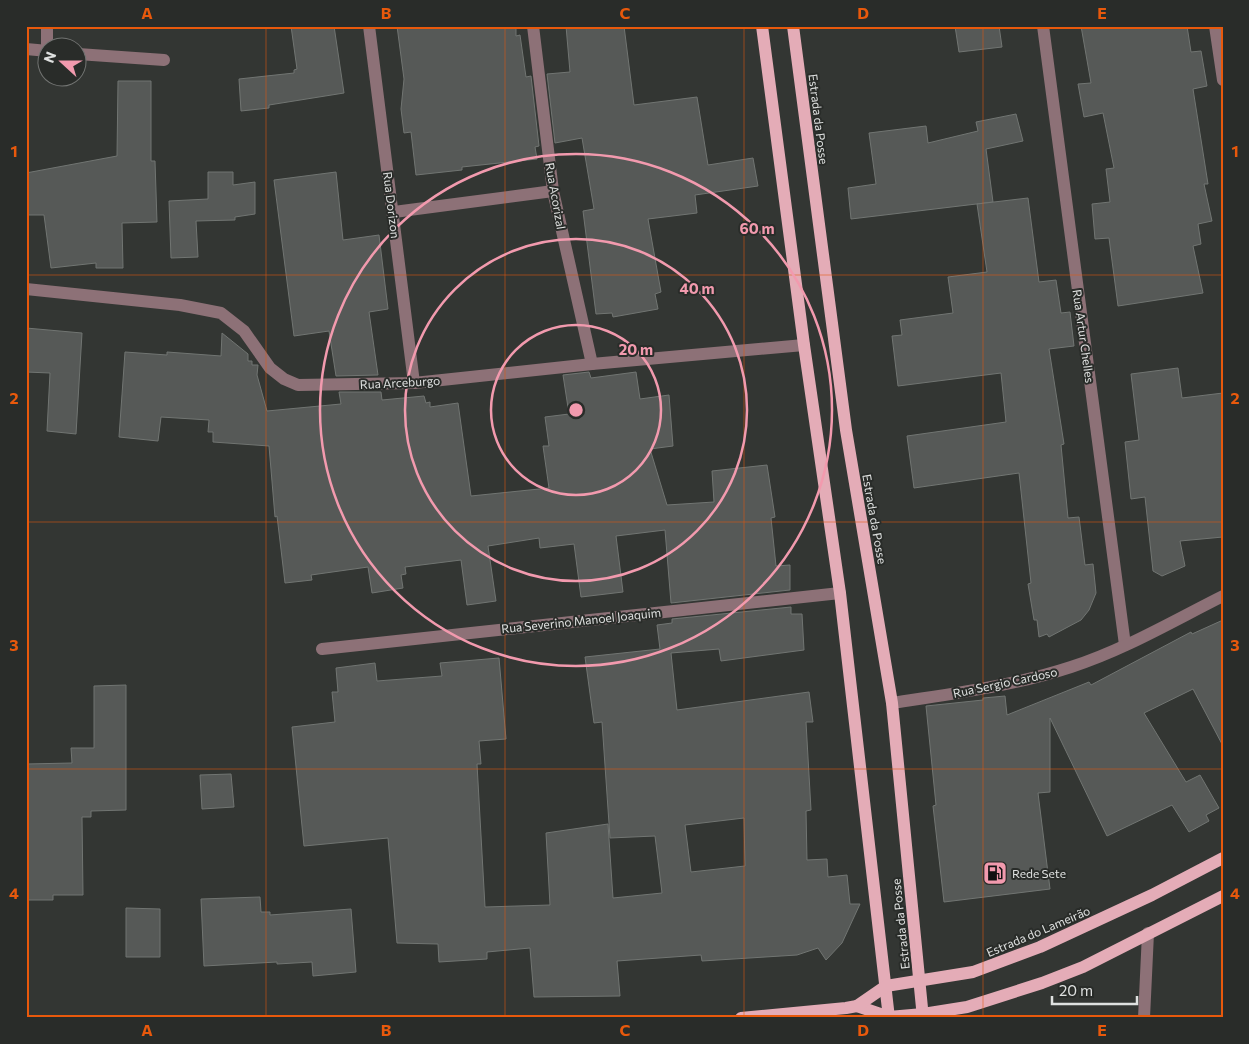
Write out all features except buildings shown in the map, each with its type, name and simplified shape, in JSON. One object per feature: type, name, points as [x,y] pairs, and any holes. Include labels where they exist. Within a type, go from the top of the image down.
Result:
[{"type":"main road","name":"Estrada da Posse","points":[[762,26],[804,345],[840,593],[889,1017]]},
{"type":"main road","name":"Estrada da Posse","points":[[793,26],[846,430],[892,703],[923,1016]]},
{"type":"main road","name":"Estrada do Lameirão","points":[[742,1018],[857,1006],[886,986],[973,972],[1040,947],[1152,895],[1223,858]]},
{"type":"main road","name":"Estrada do Lameirão","points":[[857,1006],[889,1017],[923,1016],[967,1007],[1042,983],[1083,967],[1223,896]]},
{"type":"street","name":"Rua Dorizon","points":[[369,26],[394,212],[414,383]]},
{"type":"street","name":"Rua Acorizal","points":[[533,26],[553,191],[592,364]]},
{"type":"street","name":"Rua Artur Chelles","points":[[1043,26],[1125,645]]},
{"type":"street","points":[[1215,26],[1223,80]]},
{"type":"street","points":[[88,55],[164,60]]},
{"type":"street","points":[[394,212],[553,191]]},
{"type":"street","name":"Rua Arceburgo","points":[[26,288],[180,305],[221,313],[244,330],[270,368],[298,385],[414,383],[592,364],[804,345]]},
{"type":"street","name":"Rua Severino Manoel Joaquim","points":[[322,648],[840,593]]},
{"type":"street","name":"Rua Sergio Cardoso","points":[[892,703],[979,690],[1032,679],[1073,667],[1125,645],[1223,596]]},
{"type":"street","points":[[1144,1018],[1148,933]]},
{"type":"place","name":"Rede Sete","points":[[995,873]]}]
